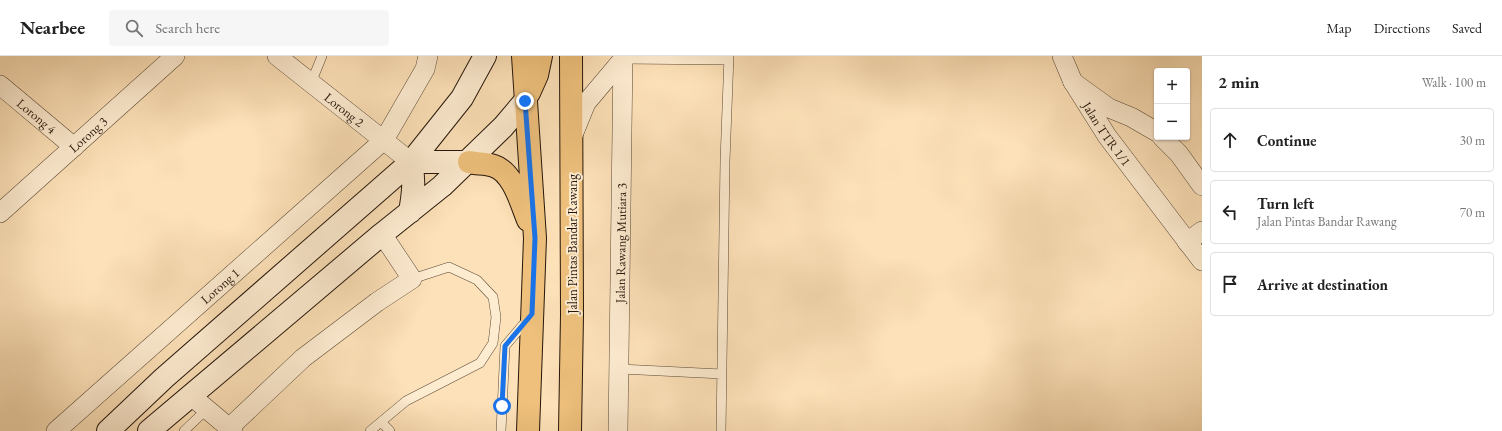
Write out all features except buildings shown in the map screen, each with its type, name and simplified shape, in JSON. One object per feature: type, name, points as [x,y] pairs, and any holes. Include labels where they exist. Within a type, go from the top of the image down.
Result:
[{"type":"main road","points":[[523,56],[535,238],[528,431]]},
{"type":"main road","points":[[525,101],[537,75],[541,56]]},
{"type":"main road","name":"Jalan Pintas Bandar Rawang","points":[[570,431],[572,136],[571,56]]},
{"type":"main road","points":[[469,162],[494,166],[503,171],[509,178],[535,238]]},
{"type":"street","name":"Lorong 3","points":[[0,214],[176,56]]},
{"type":"street","name":"Lorong 2","points":[[277,56],[411,162]]},
{"type":"street","name":"Lorong 1","points":[[56,431],[384,140],[425,68],[428,56]]},
{"type":"street","points":[[108,431],[164,378],[411,162],[462,98],[486,56]]},
{"type":"street","points":[[1062,56],[1073,82]]},
{"type":"street","points":[[572,136],[586,103],[621,57]]},
{"type":"street","name":"Jalan Rawang Mutiara 3","points":[[618,431],[620,369],[621,57]]},
{"type":"street","name":"Jalan TTR 1/1","points":[[1073,82],[1109,108],[1131,117],[1154,130]]},
{"type":"street","name":"Jalan TTR 1/1","points":[[1073,82],[1108,136],[1195,236],[1202,262]]},
{"type":"street","name":"Lorong 4","points":[[0,85],[74,147]]},
{"type":"street","points":[[149,431],[469,162],[503,127],[525,101]]},
{"type":"street","points":[[1165,140],[1179,154],[1202,186]]},
{"type":"street","points":[[411,162],[469,162]]},
{"type":"street","points":[[410,212],[414,190],[414,173],[411,162]]},
{"type":"street","points":[[190,395],[208,408],[231,429],[303,358],[377,302],[412,279],[382,234]]},
{"type":"lane","points":[[311,83],[322,56]]},
{"type":"lane","points":[[621,57],[729,58],[725,161],[721,431]]},
{"type":"lane","points":[[370,431],[406,400],[480,363],[493,344],[496,316],[493,297],[477,280],[449,268],[412,279]]},
{"type":"lane","points":[[501,431],[505,346],[532,314]]},
{"type":"lane","points":[[620,369],[722,374]]},
{"type":"lane","points":[[184,431],[208,408]]},
{"type":"lane","points":[[380,422],[390,431]]},
{"type":"route","points":[[502,406],[505,346],[532,314],[535,238],[525,101]]}]
